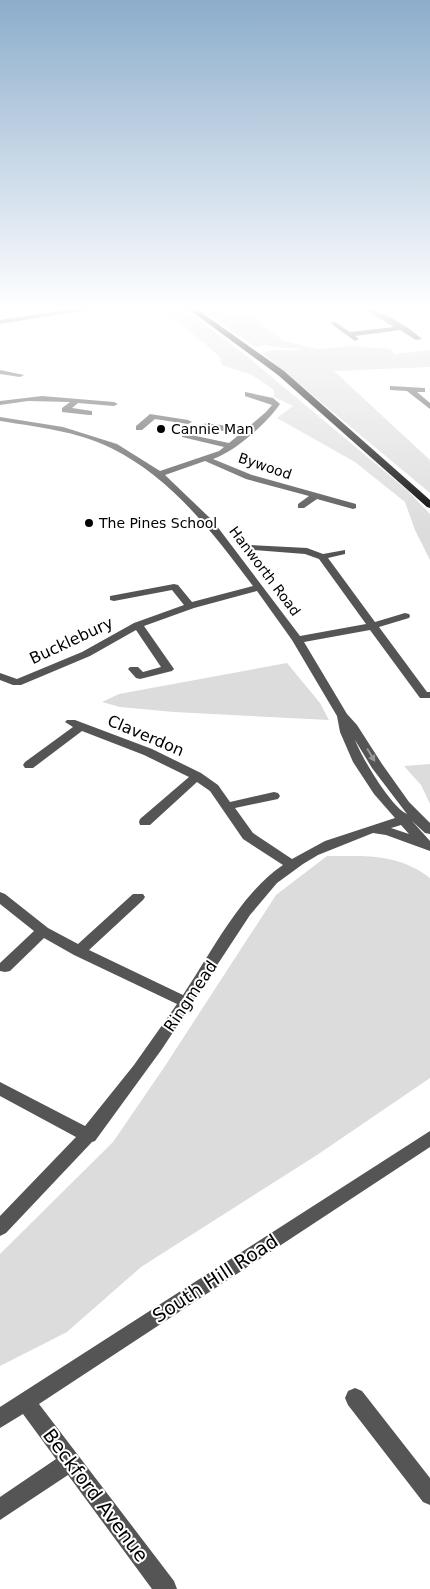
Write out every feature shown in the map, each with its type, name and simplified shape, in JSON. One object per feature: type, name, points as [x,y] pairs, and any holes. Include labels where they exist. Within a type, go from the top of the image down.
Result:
[{"type":"main road","points":[[292,382],[430,505]]},
{"type":"street","points":[[393,388],[422,390]]},
{"type":"street","points":[[410,390],[430,407]]},
{"type":"street","name":"Bywood","points":[[159,474],[207,459],[231,446],[255,426],[276,404],[270,400],[248,394]]},
{"type":"street","points":[[0,403],[13,400],[45,399],[117,402],[107,411]]},
{"type":"street","points":[[76,401],[65,410],[89,413]]},
{"type":"street","points":[[139,428],[152,416],[188,422]]},
{"type":"street","name":"Hanworth Road","points":[[0,419],[63,429],[84,436],[123,450],[159,474],[210,524],[297,640],[342,716],[344,730],[363,767],[380,793],[409,818],[430,830]]},
{"type":"street","name":"Bywood","points":[[231,446],[191,438],[185,435],[195,427],[202,425],[247,433]]},
{"type":"street","name":"Bywood","points":[[207,459],[249,477],[353,506]]},
{"type":"street","points":[[301,506],[315,496]]},
{"type":"street","points":[[252,548],[307,551],[322,557],[424,696],[430,695]]},
{"type":"street","points":[[322,557],[342,552]]},
{"type":"street","name":"Bucklebury","points":[[114,598],[174,587],[190,606]]},
{"type":"street","name":"Bucklebury","points":[[0,676],[12,685],[86,654],[138,625],[190,606],[259,587]]},
{"type":"street","points":[[297,640],[372,626],[405,616]]},
{"type":"street","name":"Bucklebury","points":[[134,669],[140,676],[168,669],[138,625]]},
{"type":"street","name":"Claverdon","points":[[29,765],[76,724],[148,752],[197,776],[214,788],[248,836],[292,865]]},
{"type":"street","name":"Claverdon","points":[[145,822],[197,776]]},
{"type":"street","points":[[228,806],[274,796]]},
{"type":"street","name":"Hanworth Road","points":[[409,818],[427,845]]},
{"type":"street","name":"Ringmead","points":[[0,1228],[89,1136],[157,1046],[236,926],[259,896],[282,872],[332,844],[368,830],[409,818]]},
{"type":"street","points":[[368,830],[387,831],[427,845]]},
{"type":"street","points":[[0,897],[43,931],[79,951],[185,1002]]},
{"type":"street","points":[[79,951],[138,897]]},
{"type":"street","points":[[5,967],[43,931]]},
{"type":"street","points":[[0,1088],[89,1136]]},
{"type":"street","name":"South Hill Road","points":[[0,1418],[428,1142]]},
{"type":"street","points":[[354,1398],[430,1495]]},
{"type":"street","name":"Beckford Avenue","points":[[26,1402],[166,1589]]},
{"type":"street","points":[[0,1509],[71,1460]]},
{"type":"shaded area","points":[[262,382],[278,382],[407,490],[430,514],[430,560],[415,530],[405,502],[355,462],[277,418],[293,406],[274,397],[274,390]]},
{"type":"shaded area","points":[[297,382],[346,382],[430,460],[430,493]]},
{"type":"shaded area","points":[[287,663],[320,703],[329,720],[174,712],[120,707],[102,702],[119,694]]},
{"type":"shaded area","points":[[430,764],[430,804],[421,785],[404,766]]},
{"type":"shaded area","points":[[327,856],[368,856],[394,860],[418,870],[430,878],[430,1078],[317,1155],[141,1267],[67,1332],[0,1366],[0,1254],[113,1142],[163,1069],[276,895]]},
{"type":"place","name":"Cannie Man","points":[[161,429]]},
{"type":"place","name":"The Pines School","points":[[89,523]]}]
